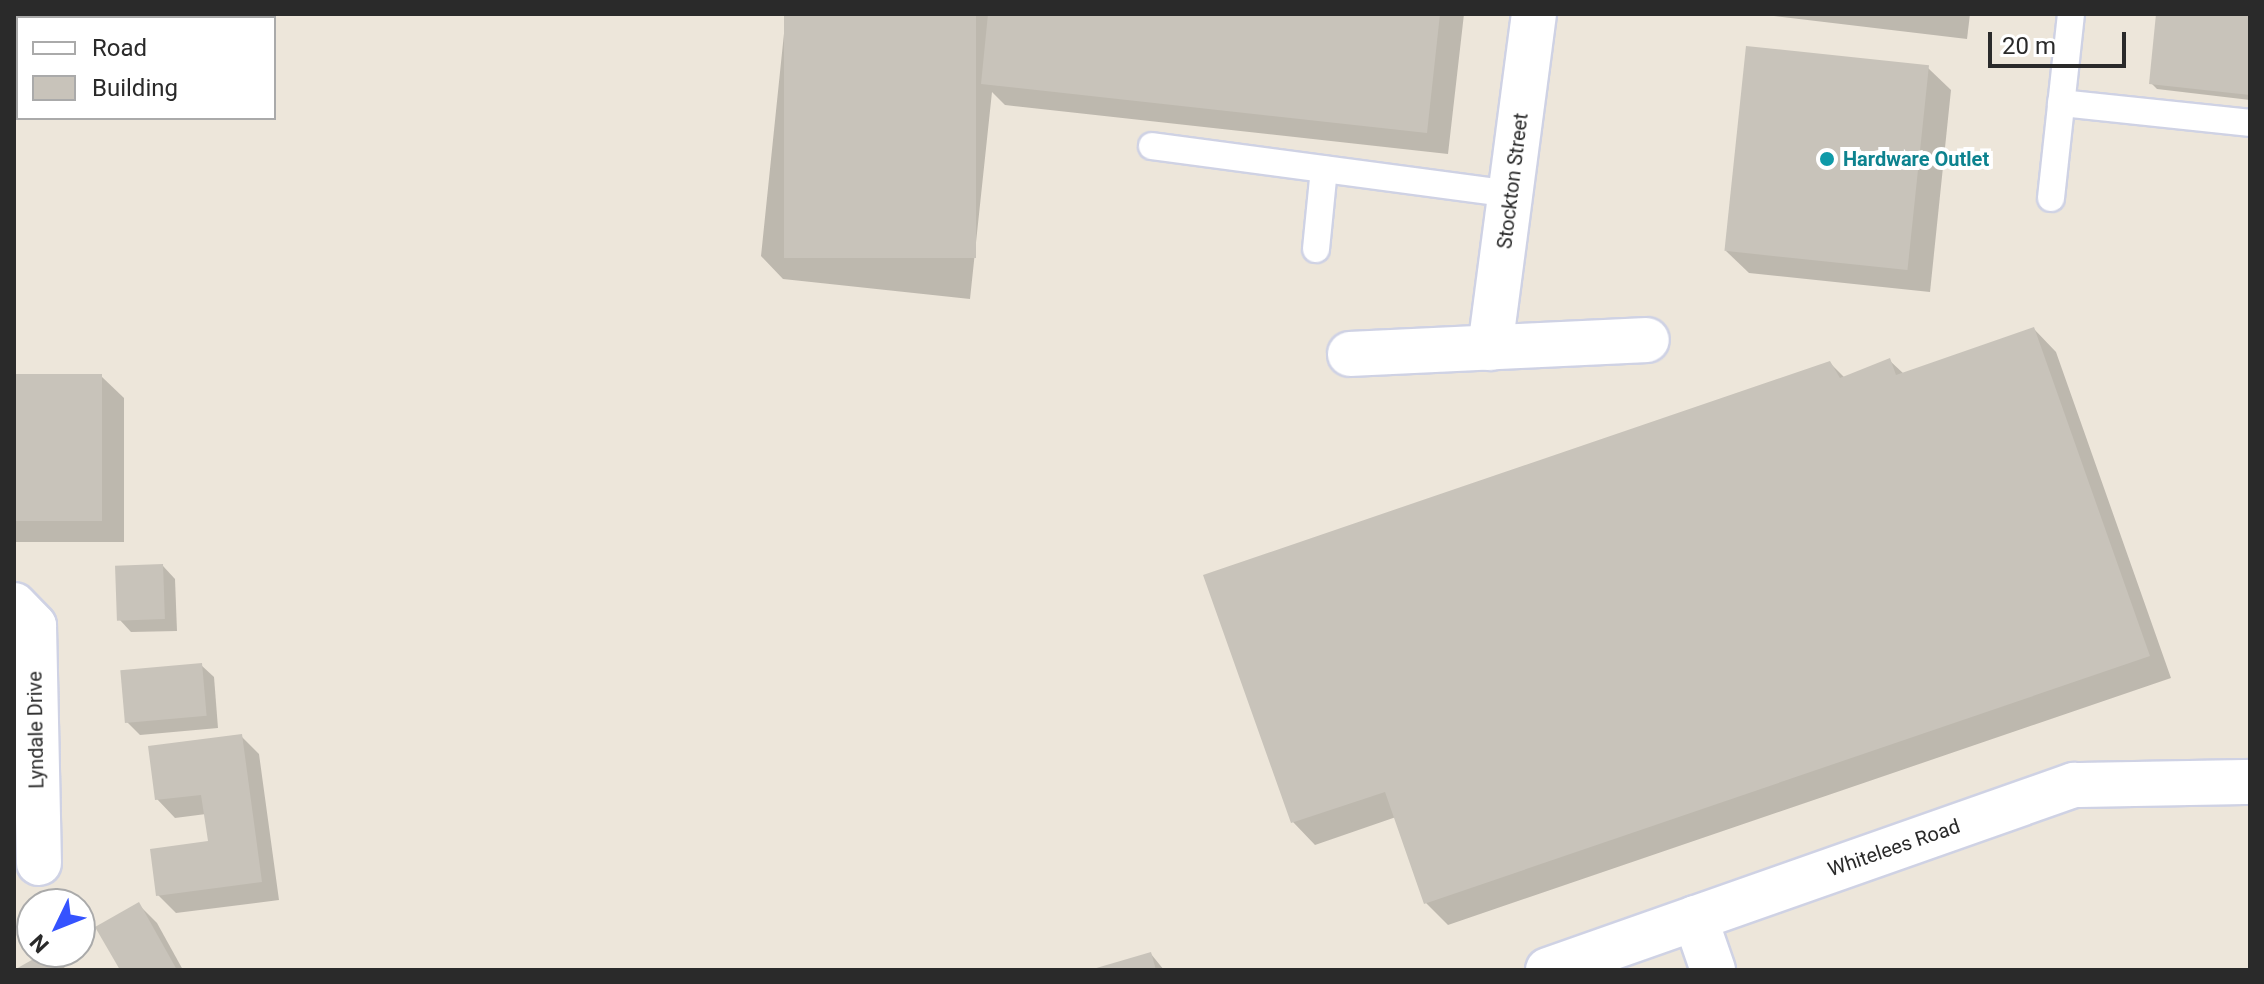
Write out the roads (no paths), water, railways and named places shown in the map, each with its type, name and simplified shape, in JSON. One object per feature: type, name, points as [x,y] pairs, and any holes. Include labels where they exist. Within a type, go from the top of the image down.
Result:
[{"type":"street","name":"Stockton Street","points":[[1490,348],[1534,14]]},
{"type":"street","points":[[1350,354],[1647,340]]},
{"type":"street","name":"Lyndale Drive","points":[[14,605],[34,626],[39,863]]},
{"type":"street","name":"Whitelees Road","points":[[1548,970],[2074,785],[2250,782]]},
{"type":"street","points":[[1695,918],[1713,970]]},
{"type":"lane","points":[[2051,198],[2071,14]]},
{"type":"lane","points":[[2061,103],[2250,123]]},
{"type":"lane","points":[[1152,146],[1511,194]]},
{"type":"lane","points":[[1316,249],[1324,169]]},
{"type":"place","name":"Hardware Outlet","points":[[1827,159]]}]
